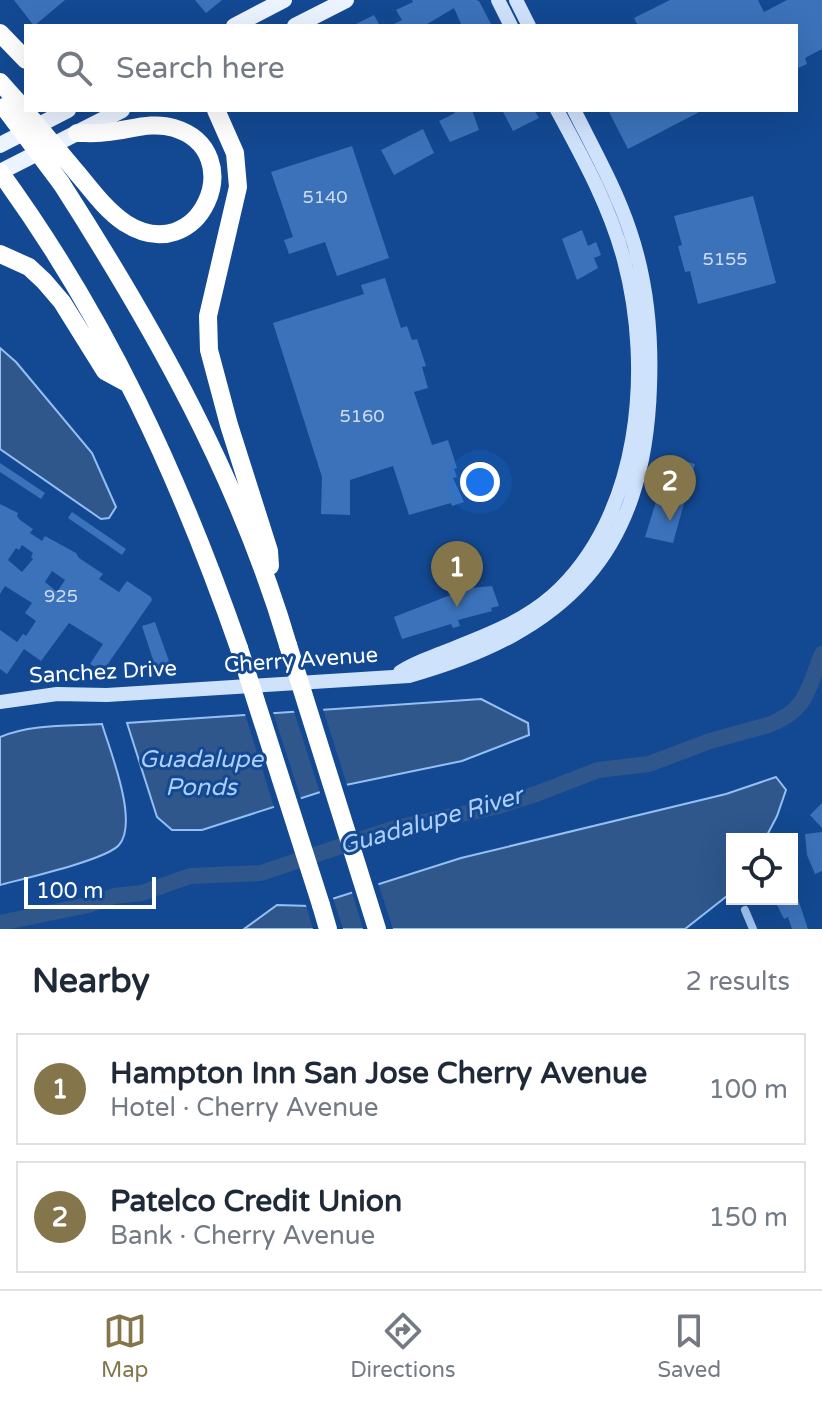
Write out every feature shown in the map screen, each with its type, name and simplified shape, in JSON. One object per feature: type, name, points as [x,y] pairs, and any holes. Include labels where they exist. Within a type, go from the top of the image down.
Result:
[{"type":"highway","points":[[0,33],[24,58]]},
{"type":"highway","points":[[0,82],[7,103],[121,277],[175,372],[215,453],[272,592],[377,929]]},
{"type":"highway","points":[[7,103],[78,174],[108,210],[133,227],[152,233],[172,233],[191,223],[206,206],[212,187],[208,156],[186,133],[162,125],[105,133],[77,133]]},
{"type":"highway","points":[[217,112],[235,153],[238,187],[208,316],[209,350],[269,551],[272,592]]},
{"type":"highway","points":[[0,172],[88,306],[152,428],[202,542],[328,929]]},
{"type":"highway","points":[[0,254],[29,267],[44,281],[67,310],[105,371],[129,384]]},
{"type":"main road","points":[[238,24],[284,0]]},
{"type":"main road","points":[[299,24],[346,0]]},
{"type":"main road","points":[[0,145],[64,112]]},
{"type":"main road","points":[[0,172],[118,112]]},
{"type":"street","points":[[498,0],[510,24]]},
{"type":"street","points":[[516,0],[528,24]]},
{"type":"street","name":"Cherry Avenue","points":[[396,675],[501,629],[550,597],[587,558],[608,521],[623,483],[630,451],[637,353],[629,282],[602,197],[558,112]]},
{"type":"street","name":"Cherry Avenue","points":[[209,689],[409,676],[477,653],[543,616],[578,587],[615,540],[633,499],[648,426],[649,316],[638,255],[623,210],[575,112]]},
{"type":"street","name":"Sanchez Drive","points":[[0,702],[57,694],[107,695],[209,689]]},
{"type":"street","points":[[745,910],[753,929]]},
{"type":"water","points":[[0,348],[16,362],[92,453],[116,507],[109,518],[101,519],[0,449]]},
{"type":"water","name":"Guadalupe Ponds","points":[[481,699],[528,723],[529,735],[462,761],[336,787],[202,830],[172,830],[157,817],[127,723]]},
{"type":"water","name":"Guadalupe Ponds","points":[[102,724],[125,804],[124,834],[119,845],[81,863],[0,885],[0,737],[37,728]]},
{"type":"water","points":[[776,777],[786,790],[768,833],[726,833],[726,897],[685,929],[244,929],[277,905],[310,906],[461,858],[726,794]]},
{"type":"pier","points":[[322,706],[348,788],[321,796],[293,708]]},
{"type":"pier","points":[[272,709],[302,802],[275,810],[244,711]]},
{"type":"pier","points":[[377,880],[393,929],[363,929],[351,889]]},
{"type":"pier","points":[[332,895],[343,929],[313,929],[305,902]]},
{"type":"building","points":[[14,0],[65,0],[36,24],[32,24]]},
{"type":"building","points":[[195,0],[222,0],[206,13]]},
{"type":"building","points":[[476,0],[491,24],[461,24],[454,8],[427,24],[394,24],[402,20],[396,10],[413,2]]},
{"type":"building","points":[[670,0],[758,0],[764,12],[787,0],[822,0],[822,49],[805,58],[807,64],[798,68],[798,24],[637,24],[634,18]]},
{"type":"building","points":[[374,15],[379,24],[356,24]]},
{"type":"building","points":[[473,112],[479,130],[450,142],[439,121],[455,113]]},
{"type":"building","points":[[503,112],[535,112],[539,118],[513,131]]},
{"type":"building","points":[[609,112],[699,112],[628,149]]},
{"type":"building","points":[[423,129],[434,153],[394,175],[381,150]]},
{"type":"building","points":[[352,146],[389,258],[337,276],[325,242],[289,254],[284,240],[293,237],[271,172]]},
{"type":"building","points":[[753,196],[776,283],[698,304],[690,271],[685,272],[674,216]]},
{"type":"building","points":[[582,230],[588,246],[596,242],[601,255],[594,258],[598,268],[577,280],[562,239]]},
{"type":"building","points":[[385,278],[401,328],[407,326],[412,340],[417,339],[426,366],[422,367],[428,388],[414,392],[432,445],[448,440],[457,468],[454,469],[457,477],[453,478],[464,502],[409,515],[393,466],[350,480],[350,515],[321,514],[322,477],[273,323],[364,294],[361,285]]},
{"type":"building","points":[[670,457],[695,464],[673,543],[645,537]]},
{"type":"building","points":[[0,463],[45,493],[41,499],[0,472]]},
{"type":"building","points":[[0,504],[18,513],[20,520],[33,529],[30,533],[42,541],[45,536],[76,553],[103,574],[99,579],[119,592],[127,581],[152,600],[103,671],[90,664],[103,644],[69,623],[41,661],[24,649],[7,674],[0,669],[0,630],[17,642],[23,634],[26,636],[36,621],[25,613],[32,603],[5,586],[0,594]],"holes":[[[22,545],[33,553],[33,559],[22,572],[8,560]],[[52,571],[65,580],[57,592],[45,582]]]},
{"type":"building","points":[[72,512],[126,549],[122,555],[68,518]]},
{"type":"building","points":[[465,572],[470,588],[492,586],[499,606],[491,608],[492,611],[458,620],[460,626],[453,628],[451,624],[402,639],[394,617],[458,592],[453,576]]},
{"type":"building","points":[[155,622],[170,664],[159,670],[156,669],[142,626]]},
{"type":"building","points":[[822,803],[822,828],[810,815]]},
{"type":"building","points":[[822,832],[822,871],[815,874],[807,855],[805,834]]},
{"type":"building","points":[[798,899],[808,929],[792,929],[788,917],[784,919],[777,905],[798,905]]},
{"type":"waterway","name":"Guadalupe River","points":[[0,923],[88,905],[114,896],[142,893],[190,876],[261,873],[395,828],[495,807],[598,770],[649,764],[710,741],[768,725],[791,713],[805,697],[822,654]]},
{"type":"place","name":"Patelco Credit Union","points":[[670,521]]},
{"type":"place","name":"Hampton Inn San Jose Cherry Avenue","points":[[457,607]]}]
